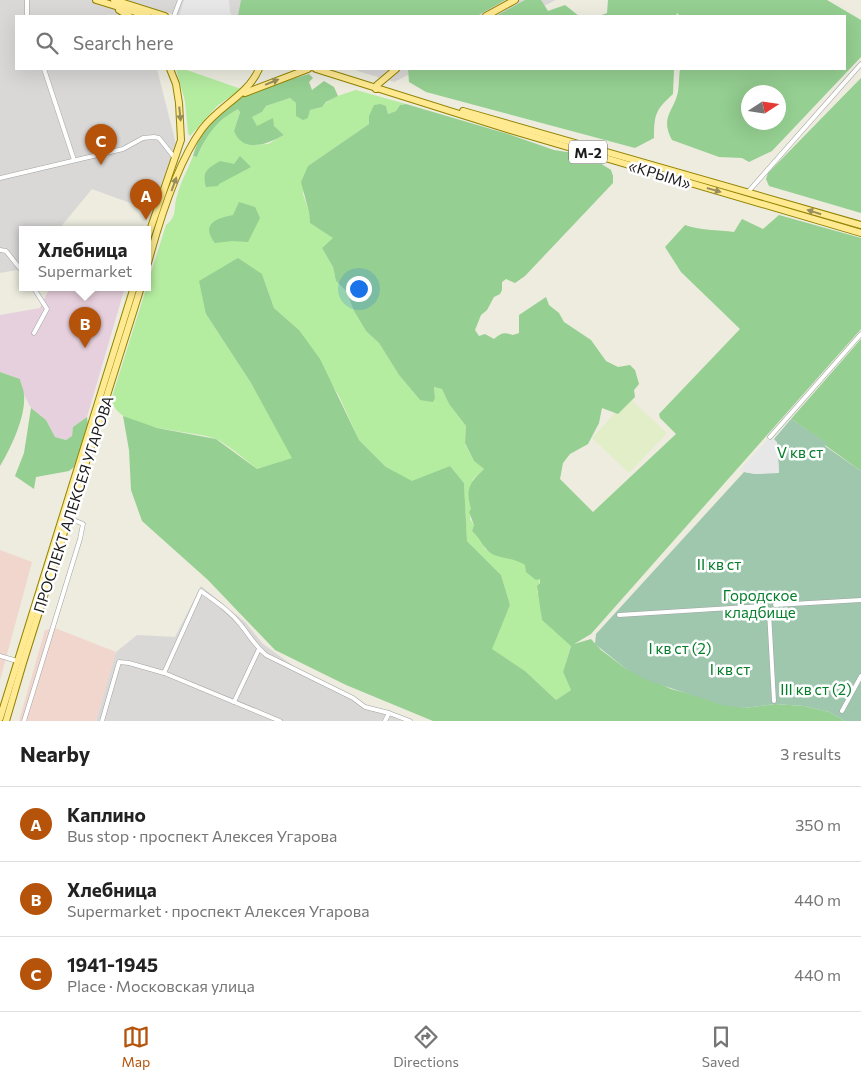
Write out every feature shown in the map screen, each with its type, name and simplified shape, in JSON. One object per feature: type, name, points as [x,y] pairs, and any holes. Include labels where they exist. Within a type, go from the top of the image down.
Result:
[{"type":"main road","points":[[97,0],[128,15]]},
{"type":"main road","points":[[97,0],[145,15]]},
{"type":"main road","points":[[114,0],[161,15]]},
{"type":"main road","points":[[488,15],[515,0]]},
{"type":"main road","points":[[151,227],[181,140],[181,120],[176,84],[170,70]]},
{"type":"main road","points":[[151,254],[182,162],[203,128],[216,114],[253,82],[259,70]]},
{"type":"main road","points":[[237,97],[305,70]]},
{"type":"main road","name":"«КРЫМ»","points":[[319,70],[861,233]]},
{"type":"main road","name":"«КРЫМ»","points":[[331,70],[376,87],[748,192],[861,226]]},
{"type":"main road","points":[[376,87],[395,70]]},
{"type":"main road","points":[[175,159],[182,162]]},
{"type":"main road","points":[[744,199],[748,192]]},
{"type":"main road","name":"ПРОСПЕКТ АЛЕКСЕЯ УГАРОВА","points":[[0,718],[69,518],[131,310],[133,291]]},
{"type":"main road","name":"ПРОСПЕКТ АЛЕКСЕЯ УГАРОВА","points":[[6,721],[20,662],[131,310],[139,291]]},
{"type":"street","points":[[27,0],[27,15]]},
{"type":"street","points":[[174,15],[180,0]]},
{"type":"street","points":[[748,192],[861,64]]},
{"type":"street","points":[[44,70],[74,160]]},
{"type":"street","points":[[0,178],[123,149],[143,138],[154,136],[159,138],[175,159]]},
{"type":"street","points":[[0,250],[6,251],[19,267]]},
{"type":"street","points":[[34,333],[47,309],[35,291]]},
{"type":"street","points":[[770,437],[861,334]]},
{"type":"street","points":[[24,721],[80,539],[82,524],[69,518]]},
{"type":"street","points":[[164,673],[202,591],[223,606],[240,623],[258,649],[266,655],[353,698],[365,707],[410,721]]},
{"type":"street","points":[[775,605],[861,600]]},
{"type":"street","points":[[619,615],[763,606]]},
{"type":"street","points":[[770,612],[774,701]]},
{"type":"street","points":[[234,702],[258,649]]},
{"type":"street","points":[[0,656],[20,662]]},
{"type":"street","points":[[102,721],[119,662],[164,673],[280,721]]},
{"type":"street","points":[[842,711],[861,676]]},
{"type":"street","points":[[385,721],[389,713]]},
{"type":"shaded area","points":[[0,0],[556,0],[526,15],[176,15],[141,5],[143,15],[15,15],[15,70],[157,70],[176,144],[152,211],[92,189],[61,226],[19,226],[19,270],[0,273]]},
{"type":"shaded area","points":[[184,0],[229,0],[232,15],[179,15]]},
{"type":"shaded area","points":[[354,70],[418,70],[394,82]]},
{"type":"shaded area","points":[[48,291],[124,291],[87,417],[73,427],[72,436],[66,440],[55,437],[46,420],[31,408],[24,395],[20,379],[0,372],[0,315],[40,308]]},
{"type":"shaded area","points":[[770,437],[777,442],[779,473],[755,474],[739,471]]},
{"type":"shaded area","points":[[0,550],[32,562],[0,680]]},
{"type":"shaded area","points":[[201,586],[245,622],[263,644],[317,683],[402,721],[96,721],[116,652],[137,635],[175,637]]},
{"type":"shaded area","points":[[55,628],[116,652],[96,721],[19,721],[45,630]]},
{"type":"green space","points":[[241,0],[505,0],[479,15],[238,15]]},
{"type":"green space","points":[[525,0],[541,0],[548,11],[565,5],[578,15],[498,15]]},
{"type":"green space","points":[[608,0],[827,0],[861,20],[861,57],[772,151],[749,162],[742,158],[719,157],[672,140],[667,120],[678,92],[680,70],[846,70],[846,15],[679,15],[677,13],[676,15],[602,15],[607,13]]},
{"type":"green space","points":[[176,70],[187,70],[241,89],[217,106],[190,136],[188,133],[185,101]]},
{"type":"green space","points":[[408,70],[674,70],[673,94],[657,113],[654,138],[635,148],[426,92],[409,82]]},
{"type":"green space","points":[[309,74],[313,78],[309,82],[312,90],[324,81],[334,87],[338,96],[326,102],[322,107],[310,110],[308,118],[303,120],[296,116],[296,103],[290,98],[266,106],[262,112],[252,117],[257,126],[273,118],[274,126],[284,135],[264,144],[250,145],[243,143],[238,138],[234,131],[240,112],[238,109],[218,123],[205,141],[197,157],[193,156],[201,137],[211,121],[224,109],[239,99],[272,85]]},
{"type":"green space","points":[[861,78],[861,213],[769,186],[766,179],[768,173]]},
{"type":"green space","points":[[356,90],[406,104],[400,105],[396,111],[388,114],[386,106],[381,104],[369,116],[369,124],[308,166],[303,194],[309,212],[310,223],[334,238],[322,248],[333,267],[336,281],[346,291],[354,311],[366,331],[379,343],[399,375],[420,400],[435,398],[434,387],[442,389],[449,404],[466,426],[465,444],[474,461],[484,469],[473,479],[469,501],[471,509],[470,519],[474,525],[472,531],[480,537],[485,549],[493,554],[516,559],[540,579],[537,592],[540,596],[542,620],[571,645],[563,672],[571,690],[556,700],[525,671],[491,649],[510,605],[501,575],[467,541],[464,483],[450,466],[412,482],[386,467],[359,440],[339,396],[299,330],[274,308],[262,274],[206,314],[251,383],[293,458],[257,469],[216,439],[155,427],[125,417],[116,408],[112,397],[145,291],[151,291],[151,273],[166,225],[174,215],[178,191],[193,156],[197,157],[210,130],[230,113],[238,109],[240,111],[234,131],[253,145],[268,144],[284,135],[273,125],[257,127],[252,117],[262,112],[266,106],[290,98],[296,103],[297,110],[308,118],[310,110],[322,107],[333,98]]},
{"type":"green space","points":[[381,104],[386,106],[388,114],[396,111],[400,105],[406,104],[508,134],[554,150],[573,153],[600,163],[611,170],[613,183],[525,276],[515,283],[506,279],[502,282],[500,294],[494,297],[487,310],[481,315],[475,330],[479,336],[485,334],[494,339],[503,334],[513,335],[519,333],[519,315],[546,297],[549,305],[559,313],[564,322],[591,340],[606,361],[618,367],[630,365],[635,370],[639,384],[634,390],[635,397],[618,414],[602,408],[599,423],[588,444],[570,454],[563,463],[560,479],[593,512],[676,434],[660,418],[659,414],[740,329],[681,272],[665,247],[685,225],[702,229],[734,232],[742,219],[763,229],[779,215],[861,238],[861,329],[591,634],[574,644],[591,639],[601,650],[625,668],[671,689],[744,708],[775,704],[804,706],[829,712],[845,721],[433,721],[346,685],[275,650],[208,580],[142,521],[131,490],[129,450],[123,416],[157,428],[216,439],[257,469],[292,458],[251,383],[206,314],[199,281],[238,258],[262,274],[274,308],[299,330],[320,359],[359,440],[386,467],[412,481],[450,466],[464,483],[467,541],[501,575],[510,605],[492,649],[525,671],[556,700],[571,690],[563,672],[571,646],[542,620],[537,586],[540,583],[540,579],[536,580],[526,572],[525,565],[491,553],[472,531],[474,525],[469,512],[471,509],[469,491],[472,482],[484,469],[474,461],[465,443],[466,426],[449,404],[442,389],[434,387],[435,398],[433,402],[420,400],[399,375],[379,343],[366,331],[354,311],[346,291],[336,281],[333,267],[322,248],[333,238],[310,223],[301,182],[308,166],[369,124],[369,116],[374,105]]},
{"type":"green space","points":[[240,156],[251,167],[218,186],[206,187],[205,174],[209,169],[220,161],[234,164]]},
{"type":"green space","points":[[239,202],[255,207],[260,218],[248,242],[215,243],[209,231],[212,223],[233,215]]},
{"type":"green space","points":[[861,339],[861,471],[825,445],[826,443],[791,419]]},
{"type":"green space","points":[[0,372],[20,379],[24,391],[24,403],[23,412],[13,441],[0,466]]},
{"type":"green space","points":[[629,398],[667,433],[629,473],[592,438]]},
{"type":"green space","points":[[31,408],[46,420],[55,437],[66,440],[72,436],[73,427],[87,417],[88,425],[74,467],[69,471],[36,477],[34,489],[15,476],[24,453]]},
{"type":"green space","name":"Городское кладбище","points":[[791,419],[827,443],[825,446],[861,471],[861,721],[845,721],[829,712],[804,706],[775,704],[744,708],[722,705],[646,680],[625,668],[595,644],[596,634],[744,472],[756,474],[779,472],[777,443],[774,439]]},
{"type":"place","name":"1941-1945","points":[[101,165]]},
{"type":"place","name":"Каплино","points":[[146,220]]},
{"type":"place","name":"Хлебница","points":[[85,348]]},
{"type":"park label","name":"V кв ст","points":[[800,452]]},
{"type":"park label","name":"II кв ст","points":[[719,564]]},
{"type":"park label","name":"I кв ст (2)","points":[[680,648]]},
{"type":"park label","name":"I кв ст","points":[[730,669]]},
{"type":"park label","name":"III кв ст (2)","points":[[816,689]]}]
